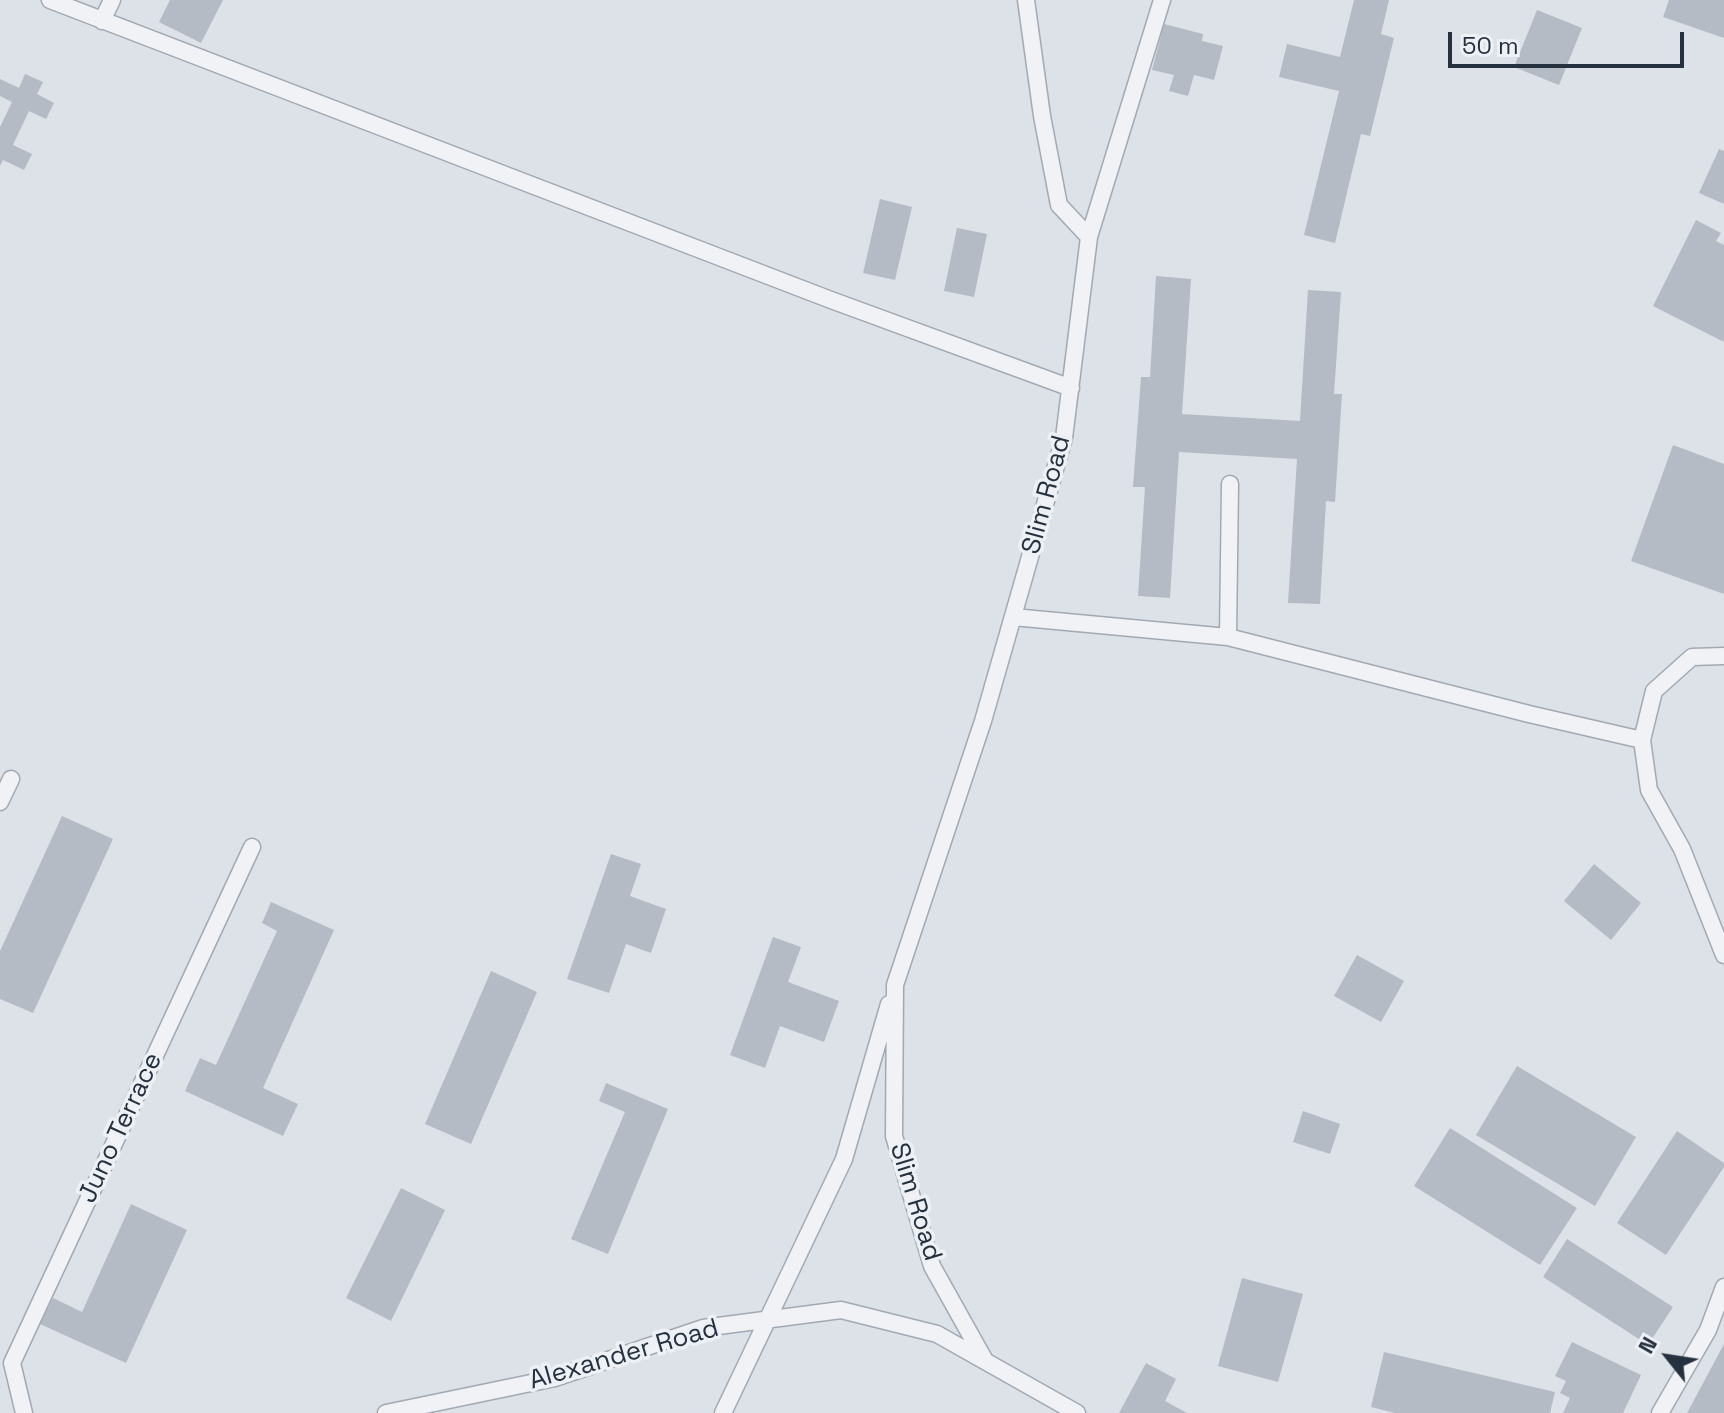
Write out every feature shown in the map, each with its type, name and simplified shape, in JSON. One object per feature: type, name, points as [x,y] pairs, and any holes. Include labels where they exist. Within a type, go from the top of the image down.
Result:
[{"type":"lane","points":[[50,0],[831,300],[1071,388]]},
{"type":"lane","points":[[102,21],[112,0]]},
{"type":"lane","points":[[1026,0],[1042,116],[1059,205],[1089,237]]},
{"type":"lane","name":"Slim Road","points":[[723,1413],[844,1159],[895,985],[983,721],[1064,438],[1089,237],[1162,0]]},
{"type":"lane","points":[[1228,637],[1230,484]]},
{"type":"lane","points":[[1013,617],[1228,637],[1642,740]]},
{"type":"lane","points":[[1724,656],[1692,657],[1654,691],[1642,740],[1649,790],[1682,849],[1724,955]]},
{"type":"lane","points":[[0,802],[11,779]]},
{"type":"lane","name":"Juno Terrace","points":[[24,1413],[12,1363],[252,847]]},
{"type":"lane","name":"Slim Road","points":[[895,985],[894,1136],[932,1266],[984,1359]]},
{"type":"lane","points":[[1660,1413],[1708,1330],[1724,1287]]},
{"type":"lane","name":"Alexander Road","points":[[386,1413],[555,1378],[703,1328],[841,1310],[937,1334],[1077,1413]]},
{"type":"building","points":[[170,0],[223,0],[201,43],[159,22]]},
{"type":"building","points":[[1354,0],[1389,0],[1381,34],[1394,38],[1370,136],[1361,134],[1335,243],[1304,235],[1339,91],[1279,77],[1287,44],[1340,57]]},
{"type":"building","points":[[1669,0],[1724,0],[1724,38],[1663,17]]},
{"type":"building","points":[[1537,10],[1582,28],[1559,85],[1514,67]]},
{"type":"building","points":[[1164,24],[1203,34],[1202,41],[1223,46],[1214,80],[1194,75],[1188,96],[1169,91],[1174,75],[1152,70]]},
{"type":"building","points":[[25,74],[43,82],[37,94],[54,103],[46,119],[29,111],[13,145],[32,154],[24,170],[3,160],[0,166],[0,127],[12,102],[0,96],[0,79],[19,88]]},
{"type":"building","points":[[1719,149],[1724,151],[1724,204],[1699,193]]},
{"type":"building","points":[[880,199],[912,207],[895,280],[863,273]]},
{"type":"building","points":[[1696,220],[1721,233],[1716,241],[1724,245],[1724,342],[1653,306]]},
{"type":"building","points":[[957,228],[987,234],[974,297],[944,291]]},
{"type":"building","points":[[1156,276],[1191,279],[1182,414],[1300,421],[1308,290],[1341,292],[1334,394],[1342,394],[1335,502],[1326,501],[1320,604],[1288,603],[1297,459],[1179,452],[1170,598],[1138,596],[1145,487],[1133,487],[1141,377],[1150,377]]},
{"type":"building","points":[[1673,445],[1724,464],[1724,594],[1631,561]]},
{"type":"building","points":[[62,816],[113,839],[33,1013],[0,999],[0,951]]},
{"type":"building","points":[[611,854],[641,864],[630,896],[666,909],[651,953],[626,944],[609,993],[567,979]]},
{"type":"building","points":[[1594,864],[1641,903],[1611,940],[1564,901]]},
{"type":"building","points":[[271,902],[334,930],[263,1088],[298,1104],[283,1136],[185,1091],[200,1058],[216,1065],[277,931],[262,923]]},
{"type":"building","points":[[773,937],[801,947],[788,982],[839,1001],[824,1042],[780,1026],[765,1068],[730,1055]]},
{"type":"building","points":[[1357,955],[1404,981],[1381,1022],[1334,996]]},
{"type":"building","points":[[491,971],[537,992],[471,1144],[425,1124]]},
{"type":"building","points":[[1517,1066],[1636,1137],[1595,1206],[1476,1135]]},
{"type":"building","points":[[606,1083],[668,1109],[608,1254],[571,1239],[625,1112],[599,1101]]},
{"type":"building","points":[[1303,1111],[1340,1124],[1330,1154],[1293,1142]]},
{"type":"building","points":[[1450,1128],[1577,1208],[1540,1265],[1414,1186]]},
{"type":"building","points":[[1677,1131],[1724,1163],[1724,1167],[1666,1255],[1617,1223]]},
{"type":"building","points":[[401,1188],[445,1210],[391,1321],[346,1298]]},
{"type":"building","points":[[131,1204],[187,1230],[126,1363],[40,1324],[53,1298],[82,1312]]},
{"type":"building","points":[[1567,1239],[1673,1307],[1648,1345],[1543,1277]]},
{"type":"building","points":[[1242,1278],[1303,1294],[1278,1382],[1218,1366]]},
{"type":"building","points":[[1572,1342],[1641,1375],[1623,1413],[1563,1413],[1570,1398],[1560,1393],[1566,1381],[1555,1376]]},
{"type":"building","points":[[1724,1344],[1724,1413],[1687,1413]]},
{"type":"building","points":[[1384,1352],[1555,1392],[1550,1413],[1395,1413],[1371,1407]]},
{"type":"building","points":[[1146,1363],[1176,1379],[1165,1401],[1187,1413],[1119,1413]]}]
